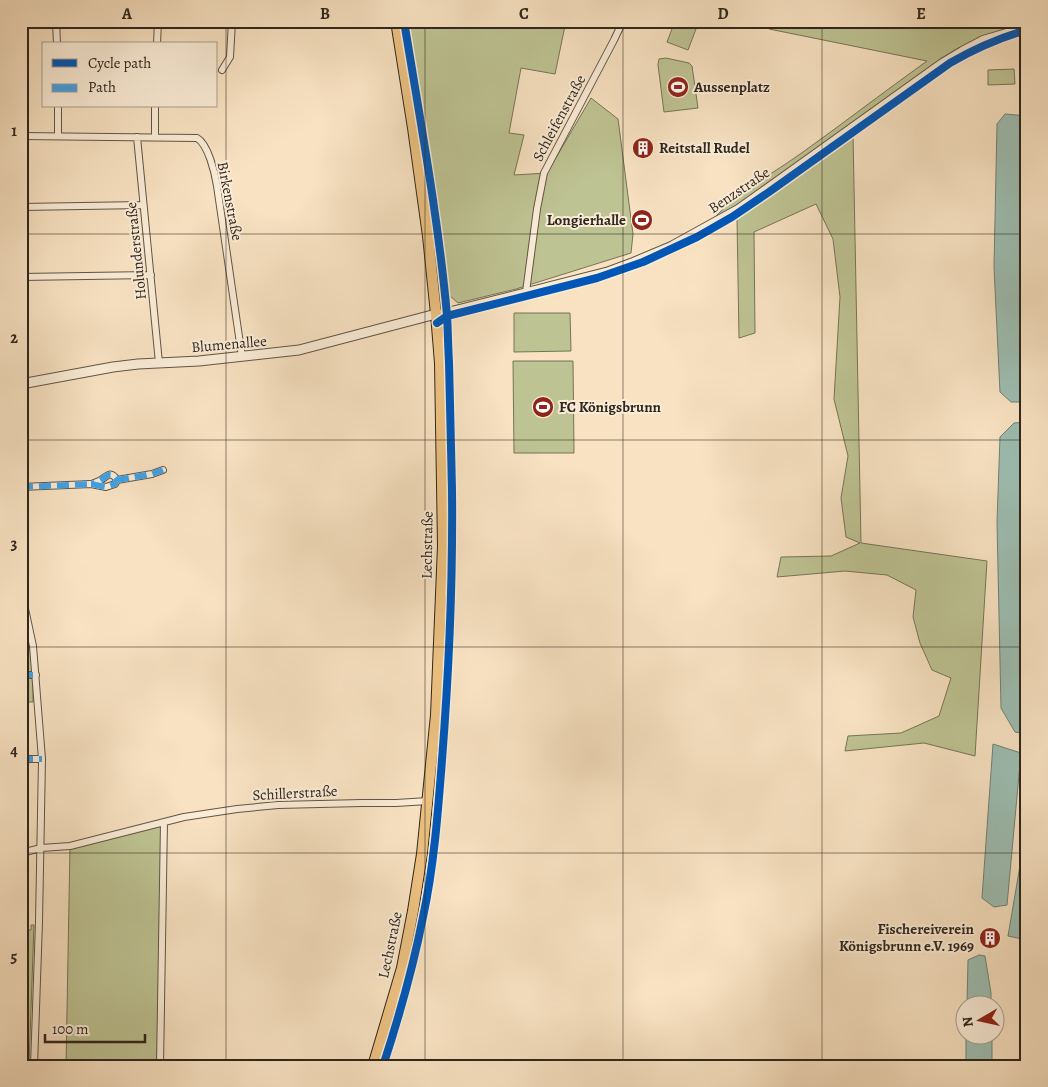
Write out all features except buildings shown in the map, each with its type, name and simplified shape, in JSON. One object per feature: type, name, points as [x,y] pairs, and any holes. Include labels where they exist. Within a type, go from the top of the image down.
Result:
[{"type":"main road","name":"Lechstraße","points":[[373,1066],[402,968],[422,854],[436,715],[443,546],[440,363],[436,314],[428,236],[396,21]]},
{"type":"street","points":[[56,21],[57,42]]},
{"type":"street","points":[[157,42],[158,21]]},
{"type":"street","points":[[222,70],[230,57],[232,21]]},
{"type":"street","name":"Schleifenstraße","points":[[526,292],[544,172],[623,21]]},
{"type":"street","name":"Benzstraße","points":[[436,314],[606,271],[671,245],[738,208],[942,62],[982,39],[1027,26]]},
{"type":"street","points":[[58,108],[58,136]]},
{"type":"street","points":[[155,108],[155,137]]},
{"type":"street","name":"Birkenstraße","points":[[21,136],[197,138],[202,141],[218,186],[242,357]]},
{"type":"street","name":"Holunderstraße","points":[[137,137],[159,363]]},
{"type":"street","points":[[21,207],[144,205]]},
{"type":"street","points":[[21,277],[150,275]]},
{"type":"street","name":"Blumenallee","points":[[21,384],[113,367],[199,362],[299,350],[436,314]]},
{"type":"street","points":[[91,484],[110,487],[117,480],[152,474],[163,470]]},
{"type":"street","points":[[21,487],[91,484],[111,474],[117,480]]},
{"type":"street","points":[[21,590],[33,646],[42,759],[34,1066]]},
{"type":"street","points":[[21,675],[36,675]]},
{"type":"street","points":[[21,759],[42,759]]},
{"type":"street","name":"Schillerstraße","points":[[21,853],[41,848],[70,846],[164,822],[237,809],[362,803],[396,804],[428,801]]},
{"type":"street","points":[[160,1066],[164,822]]},
{"type":"green space","points":[[406,21],[566,21],[555,74],[521,68],[509,133],[524,135],[514,175],[547,173],[591,98],[618,119],[633,234],[631,253],[516,289],[458,303],[449,295],[435,180]]},
{"type":"green space","points":[[675,21],[699,21],[688,50],[667,42]]},
{"type":"green space","points":[[771,21],[1027,21],[1027,26],[962,50],[718,219],[716,216],[736,198],[803,152],[927,61],[769,29]]},
{"type":"green space","name":"Aussenplatz","points":[[666,58],[689,63],[692,66],[698,108],[664,112],[658,65],[659,59]]},
{"type":"green space","points":[[1014,69],[1015,84],[988,85],[988,70]]},
{"type":"green space","points":[[853,135],[861,543],[987,561],[975,756],[924,743],[845,751],[848,736],[901,733],[939,716],[951,678],[932,670],[920,643],[913,617],[916,590],[887,575],[845,571],[777,577],[781,557],[831,556],[860,543],[846,537],[841,498],[848,456],[834,399],[840,297],[833,239],[816,204],[754,232],[755,333],[739,338],[737,218]]},
{"type":"green space","points":[[514,313],[570,313],[571,351],[514,352]]},
{"type":"green space","name":"FC Königsbrunn","points":[[513,361],[573,361],[574,453],[514,453]]},
{"type":"green space","points":[[21,597],[33,668],[33,702],[21,702]]},
{"type":"green space","points":[[163,825],[159,1066],[66,1066],[70,846]]},
{"type":"green space","points":[[31,925],[34,925],[29,1066],[21,1066],[21,930],[31,930]]},
{"type":"water","points":[[1005,114],[1027,116],[1027,402],[1011,402],[1000,392],[994,267],[997,124]]},
{"type":"water","points":[[1027,422],[1027,734],[1015,732],[1001,708],[997,522],[1000,437],[1014,423]]},
{"type":"water","points":[[993,744],[1021,753],[1007,905],[994,907],[982,898]]},
{"type":"water","points":[[1023,848],[1027,849],[1027,940],[1008,936]]},
{"type":"water","points":[[979,955],[985,956],[991,994],[967,994],[968,960]]},
{"type":"water","points":[[966,1044],[992,1044],[992,1066],[966,1066]]},
{"type":"marked path","points":[[117,480],[152,474],[163,470]]},
{"type":"marked path","points":[[21,487],[91,484],[106,487],[115,484],[117,480],[110,474],[91,484]]},
{"type":"marked path","points":[[21,675],[36,675]]},
{"type":"marked path","points":[[21,759],[42,759]]},
{"type":"cycle path","points":[[383,1066],[415,955],[433,859],[447,692],[452,558],[447,315],[434,204],[404,21]]},
{"type":"cycle path","points":[[437,323],[447,316],[597,278],[643,262],[697,237],[732,217],[769,192],[950,63],[987,44],[1027,30]]},
{"type":"place","name":"Aussenplatz","points":[[678,87]]},
{"type":"place","name":"Reitstall Rudel","points":[[643,148]]},
{"type":"place","name":"Longierhalle","points":[[642,220]]},
{"type":"place","name":"FC Königsbrunn","points":[[543,407]]},
{"type":"place","name":"Fischereiverein Königsbrunn e.V. 1969","points":[[990,938]]}]
